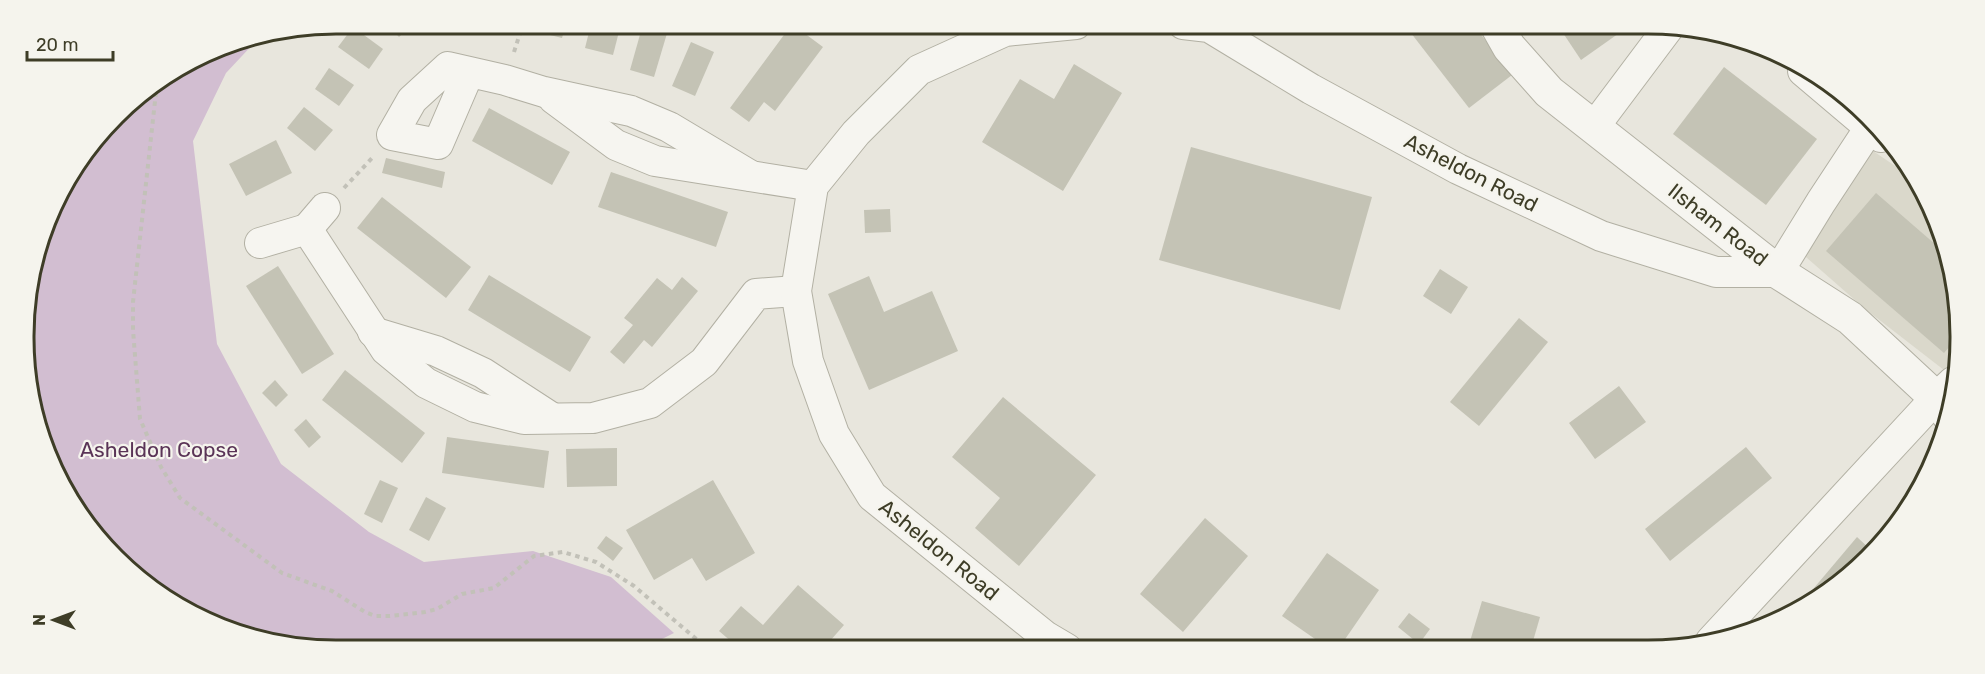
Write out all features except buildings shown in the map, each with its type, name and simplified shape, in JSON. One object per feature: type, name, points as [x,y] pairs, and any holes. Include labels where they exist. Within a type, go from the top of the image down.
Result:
[{"type":"street","points":[[544,92],[616,145],[655,160],[813,186],[856,134],[919,70],[998,34]]},
{"type":"street","name":"Asheldon Road","points":[[1221,34],[1311,89],[1458,169],[1601,236],[1716,272],[1778,272]]},
{"type":"street","name":"Ilsham Road","points":[[1502,34],[1509,47],[1549,93],[1778,272],[1850,318],[1945,398]]},
{"type":"street","points":[[1594,127],[1663,35]]},
{"type":"street","points":[[469,72],[438,144],[392,135],[412,100],[448,67],[505,80],[544,92],[631,111],[669,127],[751,176]]},
{"type":"street","points":[[616,145],[631,111]]},
{"type":"street","points":[[655,160],[669,127]]},
{"type":"street","points":[[1778,272],[1821,202],[1873,136]]},
{"type":"street","name":"Asheldon Road","points":[[813,186],[796,291],[808,361],[834,434],[872,496],[1052,640]]},
{"type":"street","points":[[260,243],[316,219],[373,332],[386,350],[426,383],[475,406],[524,419],[592,418],[650,404],[704,363],[756,294],[796,291]]},
{"type":"street","points":[[373,332],[435,351],[483,372],[552,418]]},
{"type":"street","points":[[426,383],[435,351]]},
{"type":"street","points":[[475,406],[483,372]]},
{"type":"street","points":[[1722,630],[1944,402]]},
{"type":"path","points":[[156,95],[133,302],[133,330],[140,419],[161,467],[180,498],[282,573],[332,591],[375,616],[412,614],[437,609],[462,594],[494,588],[534,556],[563,552],[596,562],[634,586],[697,640]]},
{"type":"path","points":[[316,219],[392,135]]},
{"type":"shaded area","points":[[1870,149],[1900,169],[1927,221],[1945,278],[1950,317],[1948,373],[1864,308],[1798,250]]},
{"type":"green space","name":"Asheldon Copse","points":[[249,48],[226,73],[193,141],[217,344],[281,464],[369,532],[424,562],[533,551],[611,577],[674,633],[660,640],[337,640],[298,637],[259,629],[203,608],[169,589],[123,551],[85,505],[58,453],[40,396],[34,337],[40,278],[58,221],[85,169],[123,123],[169,85],[203,66]]}]
